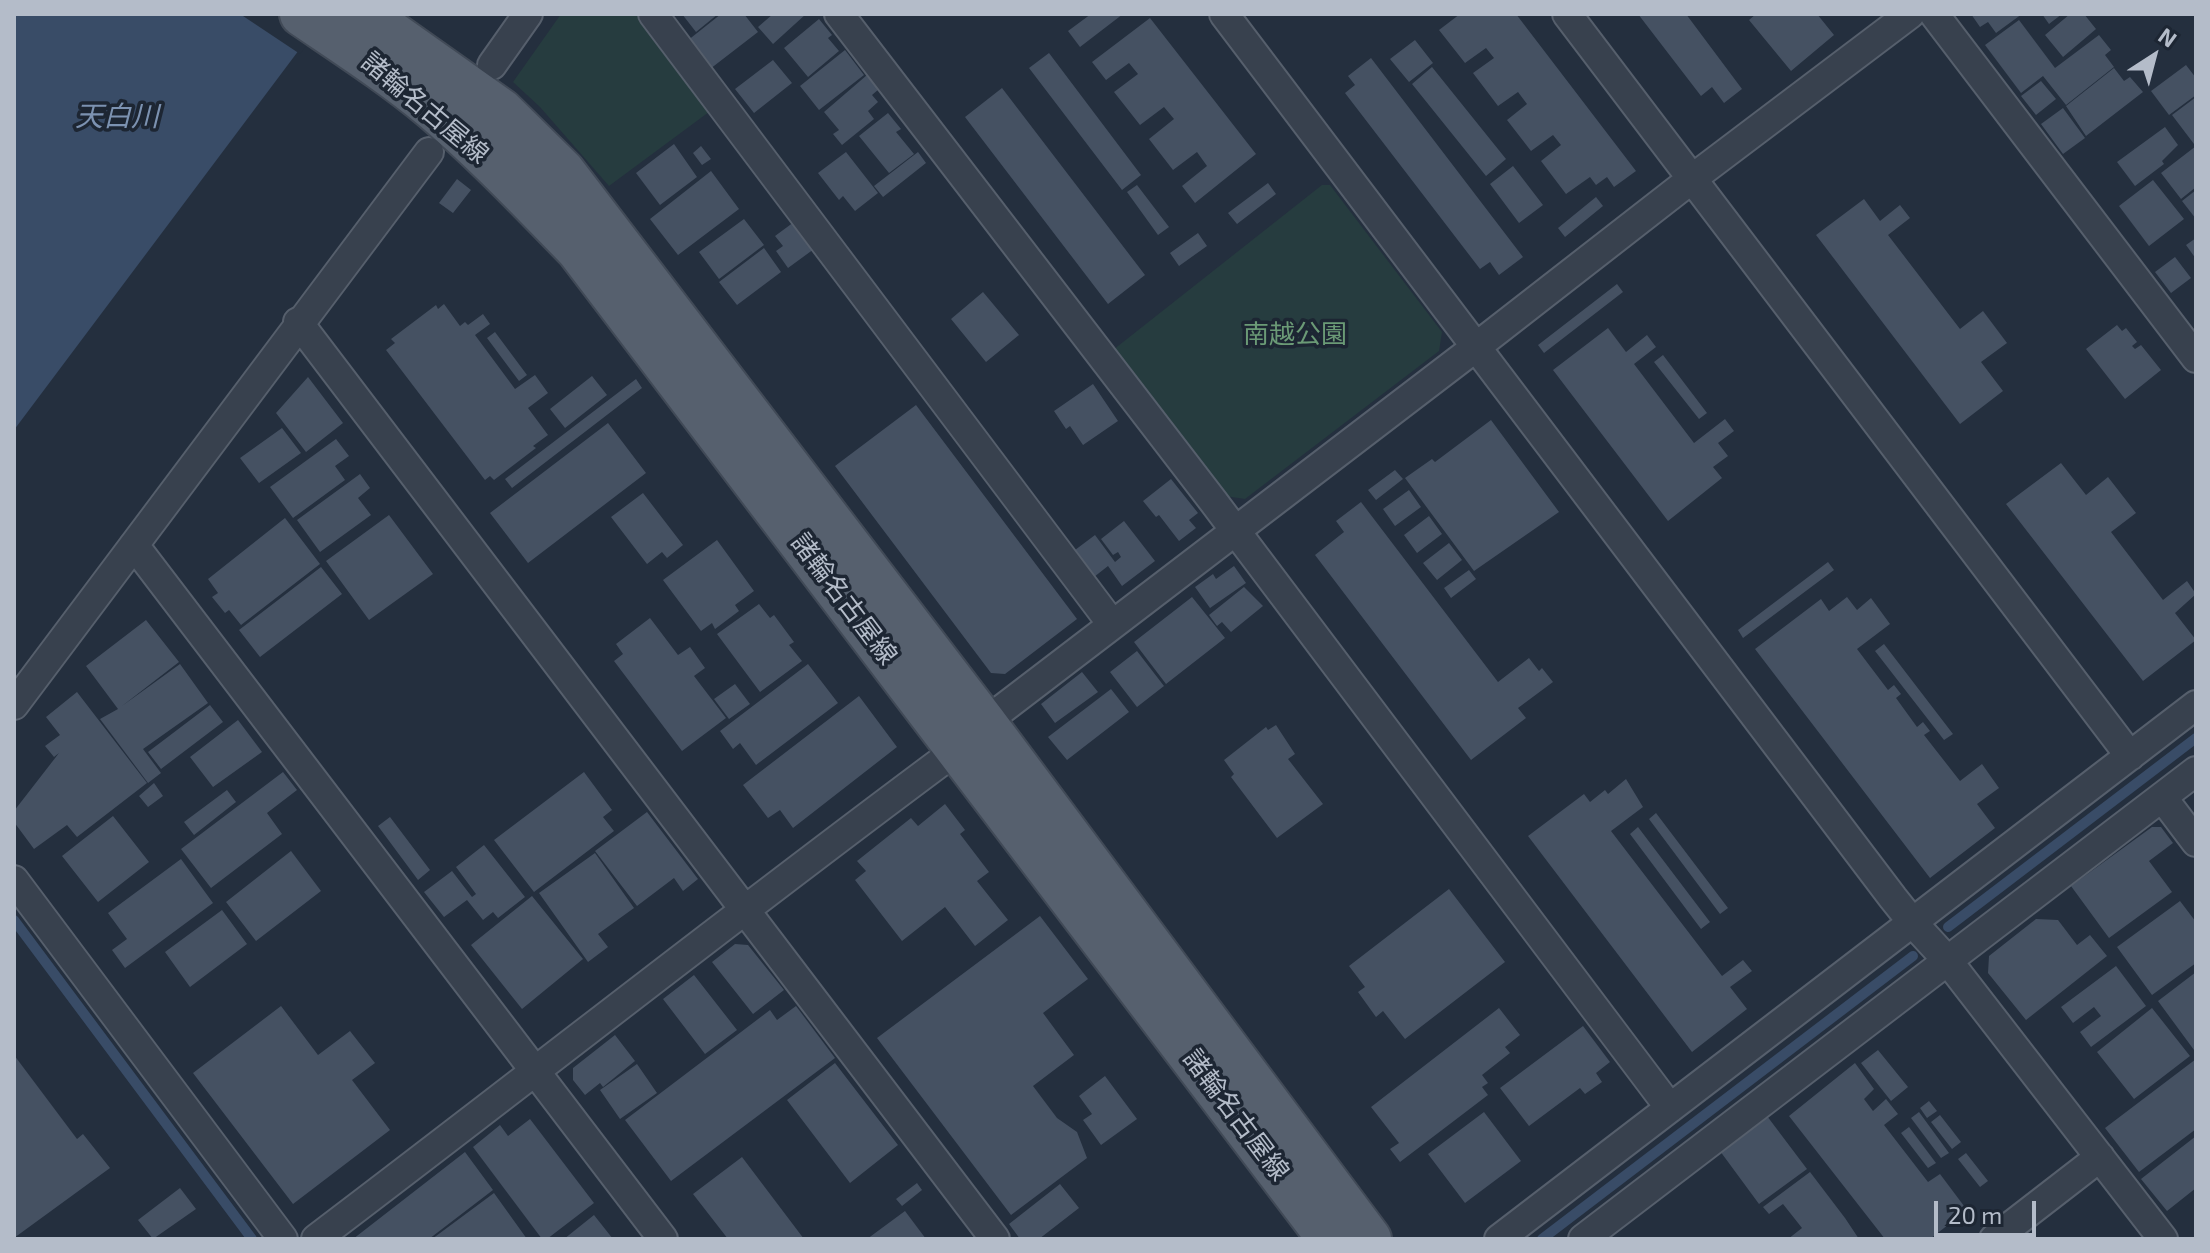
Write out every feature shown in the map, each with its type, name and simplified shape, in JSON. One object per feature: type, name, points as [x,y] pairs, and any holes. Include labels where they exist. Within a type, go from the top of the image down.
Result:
[{"type":"main road","name":"諸輪名古屋線","points":[[302,14],[385,30],[433,108],[578,249],[971,736],[1369,1239]]},
{"type":"main road","name":"諸輪名古屋線","points":[[971,736],[1330,1239]]},
{"type":"street","points":[[492,65],[528,14]]},
{"type":"street","points":[[653,14],[1112,624]]},
{"type":"street","points":[[839,14],[1234,530],[1670,1108]]},
{"type":"street","points":[[1224,14],[1913,923],[1948,961],[2163,1239]]},
{"type":"street","points":[[1567,14],[2130,756]]},
{"type":"street","points":[[316,1239],[537,1072],[1234,530],[1910,14]]},
{"type":"street","points":[[1934,14],[2196,358]]},
{"type":"street","points":[[14,705],[298,322],[429,152]]},
{"type":"street","points":[[298,322],[995,1239]]},
{"type":"street","points":[[134,545],[663,1239]]},
{"type":"street","points":[[1499,1239],[2196,705]]},
{"type":"street","points":[[1583,1239],[2196,771]]},
{"type":"street","points":[[2162,797],[2196,842]]},
{"type":"street","points":[[14,880],[283,1239]]},
{"type":"street","points":[[1994,1239],[2100,1157]]},
{"type":"green space","points":[[561,14],[642,14],[713,109],[609,186],[540,107],[513,82]]},
{"type":"green space","name":"南越公園","points":[[1322,185],[1330,185],[1442,332],[1439,351],[1245,499],[1225,496],[1113,350]]},
{"type":"water","name":"天白川","points":[[14,14],[326,14],[14,430]]},
{"type":"pier","points":[[240,14],[330,14],[300,54]]},
{"type":"building","points":[[682,14],[718,14],[696,32]]},
{"type":"building","points":[[721,14],[744,14],[758,32],[710,69],[687,41]]},
{"type":"building","points":[[773,14],[806,14],[773,44],[758,27]]},
{"type":"building","points":[[1091,14],[1123,14],[1080,47],[1068,31]]},
{"type":"building","points":[[1460,14],[1516,14],[1636,171],[1614,187],[1607,177],[1596,185],[1590,177],[1566,194],[1541,161],[1561,145],[1553,135],[1531,151],[1507,120],[1527,104],[1518,92],[1498,106],[1473,73],[1494,58],[1486,48],[1465,63],[1439,30]]},
{"type":"building","points":[[1638,14],[1686,14],[1742,89],[1724,103],[1712,87],[1701,96]]},
{"type":"building","points":[[1756,14],[1817,14],[1834,35],[1791,71],[1749,20]]},
{"type":"building","points":[[1971,14],[2022,14],[1996,33],[1988,22],[1980,27]]},
{"type":"building","points":[[2042,14],[2062,14],[2049,24]]},
{"type":"building","points":[[2070,14],[2084,14],[2096,29],[2063,57],[2045,35]]},
{"type":"building","points":[[1150,18],[1256,154],[1195,203],[1182,186],[1207,166],[1197,152],[1173,170],[1149,139],[1174,119],[1164,107],[1140,125],[1114,92],[1138,74],[1129,63],[1106,80],[1092,62]]},
{"type":"building","points":[[819,19],[832,35],[828,38],[839,51],[808,77],[784,48]]},
{"type":"building","points":[[2019,20],[2055,68],[2099,35],[2111,50],[2105,55],[2114,67],[2066,105],[2043,76],[2021,93],[1985,45]]},
{"type":"building","points":[[1415,40],[1433,63],[1409,82],[1390,59]]},
{"type":"building","points":[[845,50],[864,75],[819,110],[800,86]]},
{"type":"building","points":[[1049,53],[1141,175],[1122,190],[1029,68]]},
{"type":"building","points":[[1371,58],[1523,257],[1499,275],[1490,262],[1480,269],[1345,93],[1355,85],[1348,76]]},
{"type":"building","points":[[773,60],[792,83],[754,113],[735,89]]},
{"type":"building","points":[[2186,65],[2196,78],[2196,95],[2169,115],[2151,91]]},
{"type":"building","points":[[1432,67],[1506,159],[1486,176],[1412,84]]},
{"type":"building","points":[[2114,68],[2124,81],[2130,77],[2143,92],[2086,136],[2066,106]]},
{"type":"building","points":[[867,75],[879,89],[872,95],[878,102],[868,111],[874,119],[842,145],[833,134],[839,130],[824,112]]},
{"type":"building","points":[[2041,81],[2056,99],[2036,115],[2021,96]]},
{"type":"building","points":[[1002,88],[1145,275],[1108,304],[965,117]]},
{"type":"building","points":[[2196,97],[2196,142],[2194,144],[2172,115]]},
{"type":"building","points":[[2063,108],[2085,138],[2063,154],[2041,124]]},
{"type":"building","points":[[888,113],[901,129],[896,132],[914,154],[889,173],[859,136]]},
{"type":"building","points":[[2165,127],[2178,145],[2162,161],[2164,164],[2135,186],[2117,162]]},
{"type":"building","points":[[674,144],[697,177],[660,205],[636,173]]},
{"type":"building","points":[[701,146],[711,159],[702,165],[693,153]]},
{"type":"building","points":[[2196,146],[2196,187],[2181,199],[2161,173]]},
{"type":"building","points":[[846,152],[878,193],[855,211],[843,196],[839,200],[818,173]]},
{"type":"building","points":[[918,152],[926,163],[883,197],[874,186]]},
{"type":"building","points":[[1513,166],[1543,205],[1519,223],[1490,184]]},
{"type":"building","points":[[711,171],[739,209],[678,255],[650,219]]},
{"type":"building","points":[[457,179],[471,190],[453,213],[439,203]]},
{"type":"building","points":[[2153,180],[2184,219],[2149,246],[2119,206]]},
{"type":"building","points":[[1268,183],[1276,194],[1237,224],[1228,213]]},
{"type":"building","points":[[1137,185],[1169,227],[1158,235],[1127,192]]},
{"type":"building","points":[[2196,190],[2196,219],[2182,201]]},
{"type":"building","points":[[1596,197],[1603,206],[1565,237],[1558,228]]},
{"type":"building","points":[[1864,199],[1880,221],[1900,205],[1910,218],[1888,235],[1960,329],[1983,311],[2007,343],[1981,362],[2003,391],[1960,424],[1816,235]]},
{"type":"building","points":[[744,219],[764,245],[719,279],[699,252]]},
{"type":"building","points":[[794,222],[814,249],[788,268],[776,251],[783,246],[775,236]]},
{"type":"building","points":[[1198,233],[1207,246],[1179,266],[1170,253]]},
{"type":"building","points":[[2196,238],[2196,259],[2186,245]]},
{"type":"building","points":[[764,248],[781,272],[737,305],[719,282]]},
{"type":"building","points":[[2175,257],[2191,278],[2171,293],[2155,272]]},
{"type":"building","points":[[1617,284],[1623,292],[1544,353],[1538,345]]},
{"type":"building","points":[[983,292],[1019,335],[986,362],[951,319]]},
{"type":"building","points":[[444,304],[460,326],[465,322],[468,325],[483,314],[490,324],[475,335],[515,389],[535,375],[548,393],[528,408],[548,435],[494,480],[490,476],[485,480],[386,350],[395,343],[391,339],[436,305],[438,309]]},
{"type":"building","points":[[2117,325],[2122,331],[2126,328],[2137,342],[2132,346],[2135,349],[2141,345],[2161,370],[2125,399],[2086,349]]},
{"type":"building","points":[[1608,328],[1626,352],[1647,335],[1656,347],[1634,364],[1694,443],[1725,419],[1734,431],[1718,443],[1728,456],[1713,467],[1722,478],[1668,521],[1553,370]]},
{"type":"building","points":[[495,332],[527,375],[519,381],[487,338]]},
{"type":"building","points":[[1663,355],[1707,413],[1699,419],[1654,362]]},
{"type":"building","points":[[592,376],[607,395],[565,428],[550,409]]},
{"type":"building","points":[[308,377],[343,423],[306,452],[276,413]]},
{"type":"building","points":[[636,379],[642,388],[512,488],[505,479]]},
{"type":"building","points":[[1093,384],[1118,421],[1083,445],[1070,426],[1066,429],[1054,411]]},
{"type":"building","points":[[916,405],[1077,619],[1005,674],[991,673],[835,466]]},
{"type":"building","points":[[1491,420],[1559,512],[1474,571],[1405,478],[1432,459],[1435,462]]},
{"type":"building","points":[[608,423],[646,473],[528,563],[490,513]]},
{"type":"building","points":[[282,428],[301,453],[259,483],[240,458]]},
{"type":"building","points":[[336,439],[349,456],[335,466],[345,480],[293,518],[270,487]]},
{"type":"building","points":[[2061,463],[2086,495],[2108,477],[2136,513],[2111,532],[2163,600],[2187,581],[2196,594],[2175,613],[2196,640],[2143,681],[2006,504]]},
{"type":"building","points":[[1395,470],[1403,479],[1376,500],[1368,490]]},
{"type":"building","points":[[360,474],[370,488],[358,498],[371,515],[320,552],[297,520]]},
{"type":"building","points":[[1171,479],[1198,513],[1189,520],[1196,528],[1179,541],[1159,515],[1156,517],[1143,501]]},
{"type":"building","points":[[1409,490],[1421,507],[1395,526],[1383,509]]},
{"type":"building","points":[[643,493],[683,545],[667,558],[662,552],[647,564],[611,517]]},
{"type":"building","points":[[1361,502],[1498,682],[1529,658],[1553,682],[1518,708],[1526,718],[1471,760],[1315,555],[1344,532],[1336,521]]},
{"type":"building","points":[[389,515],[433,574],[369,620],[326,561]]},
{"type":"building","points":[[1429,516],[1442,534],[1417,553],[1404,535]]},
{"type":"building","points":[[285,518],[320,564],[241,625],[229,610],[225,613],[212,597],[218,593],[208,579]]},
{"type":"building","points":[[1124,521],[1155,561],[1122,586],[1108,566],[1094,577],[1075,550],[1095,535],[1115,562],[1121,557],[1118,552],[1113,555],[1101,539]]},
{"type":"building","points":[[717,540],[754,591],[735,605],[739,611],[715,629],[712,623],[701,631],[663,580]]},
{"type":"building","points":[[1449,543],[1462,560],[1437,580],[1423,563]]},
{"type":"building","points":[[1828,562],[1834,570],[1743,638],[1738,630]]},
{"type":"building","points":[[1234,566],[1246,583],[1210,608],[1195,587],[1213,574],[1216,579]]},
{"type":"building","points":[[321,567],[342,594],[260,657],[239,630]]},
{"type":"building","points":[[1469,570],[1476,579],[1451,598],[1444,588]]},
{"type":"building","points":[[1244,587],[1263,606],[1231,632],[1222,622],[1217,626],[1209,615]]},
{"type":"building","points":[[1192,597],[1225,638],[1166,684],[1134,642]]},
{"type":"building","points":[[1847,597],[1857,610],[1871,598],[1890,624],[1857,649],[1888,690],[1894,685],[1901,694],[1896,698],[1917,727],[1923,722],[1930,731],[1924,735],[1960,781],[1982,764],[1999,788],[1977,804],[1995,828],[1930,878],[1755,649],[1821,599],[1829,611]]},
{"type":"building","points":[[759,604],[770,618],[774,615],[794,642],[789,645],[802,661],[760,692],[717,634]]},
{"type":"building","points":[[650,618],[678,655],[690,647],[705,668],[694,676],[726,718],[682,751],[614,661],[623,654],[616,644]]},
{"type":"building","points":[[146,620],[179,662],[122,706],[180,664],[208,703],[143,749],[161,773],[148,783],[100,719],[118,709],[86,666]]},
{"type":"building","points":[[1884,644],[1953,734],[1944,740],[1875,651]]},
{"type":"building","points":[[1137,651],[1164,686],[1137,707],[1110,672]]},
{"type":"building","points":[[808,664],[838,703],[756,765],[740,743],[733,749],[720,731]]},
{"type":"building","points":[[1082,672],[1098,692],[1055,723],[1041,704]]},
{"type":"building","points":[[735,684],[750,704],[729,719],[714,699]]},
{"type":"building","points":[[1111,689],[1129,712],[1067,760],[1048,737]]},
{"type":"building","points":[[77,692],[147,783],[77,837],[67,825],[34,849],[14,822],[14,811],[59,753],[54,757],[45,746],[60,735],[46,717]]},
{"type":"building","points":[[859,696],[897,747],[793,828],[780,810],[768,818],[743,785]]},
{"type":"building","points":[[210,705],[223,722],[161,769],[148,752]]},
{"type":"building","points":[[238,720],[262,752],[213,787],[190,757]]},
{"type":"building","points":[[1276,725],[1295,754],[1288,759],[1323,804],[1277,838],[1231,777],[1234,774],[1224,760],[1266,727],[1268,730]]},
{"type":"building","points":[[283,772],[297,790],[267,813],[282,834],[211,888],[181,849]]},
{"type":"building","points":[[584,772],[612,810],[603,817],[614,831],[534,892],[494,840]]},
{"type":"building","points":[[1626,779],[1643,807],[1611,831],[1722,976],[1743,960],[1752,971],[1730,987],[1747,1009],[1692,1052],[1528,836],[1584,794],[1590,802],[1605,790],[1608,794]]},
{"type":"building","points":[[154,783],[163,796],[148,807],[139,796]]},
{"type":"building","points":[[227,790],[236,802],[194,835],[184,822]]},
{"type":"building","points":[[945,804],[965,830],[960,834],[989,872],[977,881],[1008,920],[975,946],[945,907],[902,941],[855,880],[866,871],[857,861],[911,818],[918,826]]},
{"type":"building","points":[[647,812],[698,879],[683,891],[674,878],[637,906],[595,851]]},
{"type":"building","points":[[1656,813],[1728,908],[1720,914],[1649,819]]},
{"type":"building","points":[[113,816],[149,862],[98,902],[62,856]]},
{"type":"building","points":[[390,817],[430,870],[418,880],[378,826]]},
{"type":"building","points":[[1638,827],[1710,922],[1701,929],[1630,834]]},
{"type":"building","points":[[2152,827],[2161,827],[2173,843],[2149,861],[2172,892],[2109,938],[2071,886]]},
{"type":"building","points":[[484,845],[525,897],[498,918],[493,912],[483,920],[467,900],[444,917],[424,892],[452,871],[472,897],[476,894],[456,867]]},
{"type":"building","points":[[291,851],[321,891],[256,941],[226,902]]},
{"type":"building","points":[[595,853],[634,908],[598,934],[608,947],[588,962],[539,893]]},
{"type":"building","points":[[181,859],[213,903],[125,968],[112,950],[127,939],[108,913]]},
{"type":"building","points":[[1449,889],[1505,962],[1405,1039],[1383,1011],[1376,1017],[1358,992],[1365,987],[1349,966]]},
{"type":"building","points":[[532,896],[583,959],[522,1009],[471,945]]},
{"type":"building","points":[[2180,901],[2196,922],[2196,963],[2152,995],[2117,947]]},
{"type":"building","points":[[222,910],[247,944],[190,987],[165,952]]},
{"type":"building","points":[[1040,916],[1088,979],[1043,1013],[1074,1055],[1033,1086],[1057,1118],[1077,1132],[1087,1158],[1011,1215],[877,1038]]},
{"type":"building","points":[[2036,919],[2058,920],[2077,945],[2090,935],[2107,956],[2026,1020],[1988,973],[1989,956]]},
{"type":"building","points":[[735,944],[748,945],[784,990],[753,1014],[712,962]]},
{"type":"building","points":[[2116,966],[2146,1006],[2091,1047],[2080,1032],[2101,1016],[2094,1007],[2073,1023],[2061,1007]]},
{"type":"building","points":[[2196,972],[2196,1048],[2194,1050],[2158,1001]]},
{"type":"building","points":[[694,975],[737,1030],[705,1054],[663,999]]},
{"type":"building","points":[[281,1006],[318,1055],[350,1031],[375,1063],[352,1080],[390,1130],[293,1204],[193,1073]]},
{"type":"building","points":[[796,1006],[835,1058],[671,1181],[625,1120],[770,1010],[777,1020]]},
{"type":"building","points":[[1499,1008],[1520,1035],[1505,1047],[1510,1053],[1482,1075],[1488,1083],[1482,1087],[1488,1095],[1400,1162],[1390,1149],[1399,1143],[1371,1107]]},
{"type":"building","points":[[2152,1008],[2190,1056],[2134,1099],[2097,1052]]},
{"type":"building","points":[[1583,1026],[1610,1062],[1596,1073],[1602,1082],[1585,1094],[1580,1088],[1529,1126],[1500,1088]]},
{"type":"building","points":[[615,1035],[635,1061],[603,1087],[600,1083],[585,1095],[573,1080],[573,1068]]},
{"type":"building","points":[[1878,1050],[1908,1087],[1891,1101],[1861,1063]]},
{"type":"building","points":[[14,1055],[77,1139],[83,1134],[110,1168],[14,1238]]},
{"type":"building","points":[[2196,1059],[2196,1129],[2139,1172],[2105,1128]]},
{"type":"building","points":[[835,1063],[898,1145],[850,1183],[787,1100]]},
{"type":"building","points":[[1855,1063],[1874,1089],[1864,1099],[1873,1111],[1886,1099],[1898,1114],[1884,1125],[1928,1182],[1940,1174],[1967,1210],[1930,1239],[1885,1239],[1789,1116]]},
{"type":"building","points":[[637,1064],[657,1093],[620,1119],[600,1090]]},
{"type":"building","points":[[1105,1076],[1137,1119],[1101,1145],[1083,1120],[1092,1114],[1079,1096]]},
{"type":"building","points":[[1929,1101],[1937,1111],[1927,1118],[1920,1108]]},
{"type":"building","points":[[1484,1112],[1521,1161],[1465,1203],[1428,1154]]},
{"type":"building","points":[[1919,1112],[1949,1153],[1941,1158],[1911,1118]]},
{"type":"building","points":[[1940,1115],[1961,1142],[1952,1149],[1931,1122]]},
{"type":"building","points":[[1767,1116],[1807,1169],[1759,1204],[1720,1151]]},
{"type":"building","points":[[530,1119],[594,1203],[547,1239],[542,1239],[473,1147],[500,1125],[508,1136]]},
{"type":"building","points":[[1909,1127],[1936,1163],[1928,1168],[1901,1133]]},
{"type":"building","points":[[2196,1136],[2196,1188],[2167,1211],[2141,1179]]},
{"type":"building","points":[[465,1152],[493,1190],[429,1239],[353,1239]]},
{"type":"building","points":[[1966,1153],[1988,1181],[1980,1187],[1958,1159]]},
{"type":"building","points":[[742,1157],[804,1239],[728,1239],[693,1194]]},
{"type":"building","points":[[1810,1172],[1859,1239],[1788,1239],[1802,1228],[1783,1204],[1769,1214],[1763,1207]]},
{"type":"building","points":[[917,1183],[922,1190],[902,1206],[896,1199]]},
{"type":"building","points":[[1060,1184],[1079,1208],[1039,1239],[1020,1239],[1009,1224]]},
{"type":"building","points":[[180,1188],[196,1209],[153,1239],[138,1220]]},
{"type":"building","points":[[494,1193],[527,1239],[432,1239]]},
{"type":"building","points":[[905,1211],[926,1239],[867,1239]]},
{"type":"building","points":[[594,1215],[613,1239],[564,1239]]},
{"type":"waterway","points":[[1948,927],[2196,738]]},
{"type":"waterway","points":[[14,920],[252,1239]]},
{"type":"waterway","points":[[1542,1239],[1913,956]]}]
